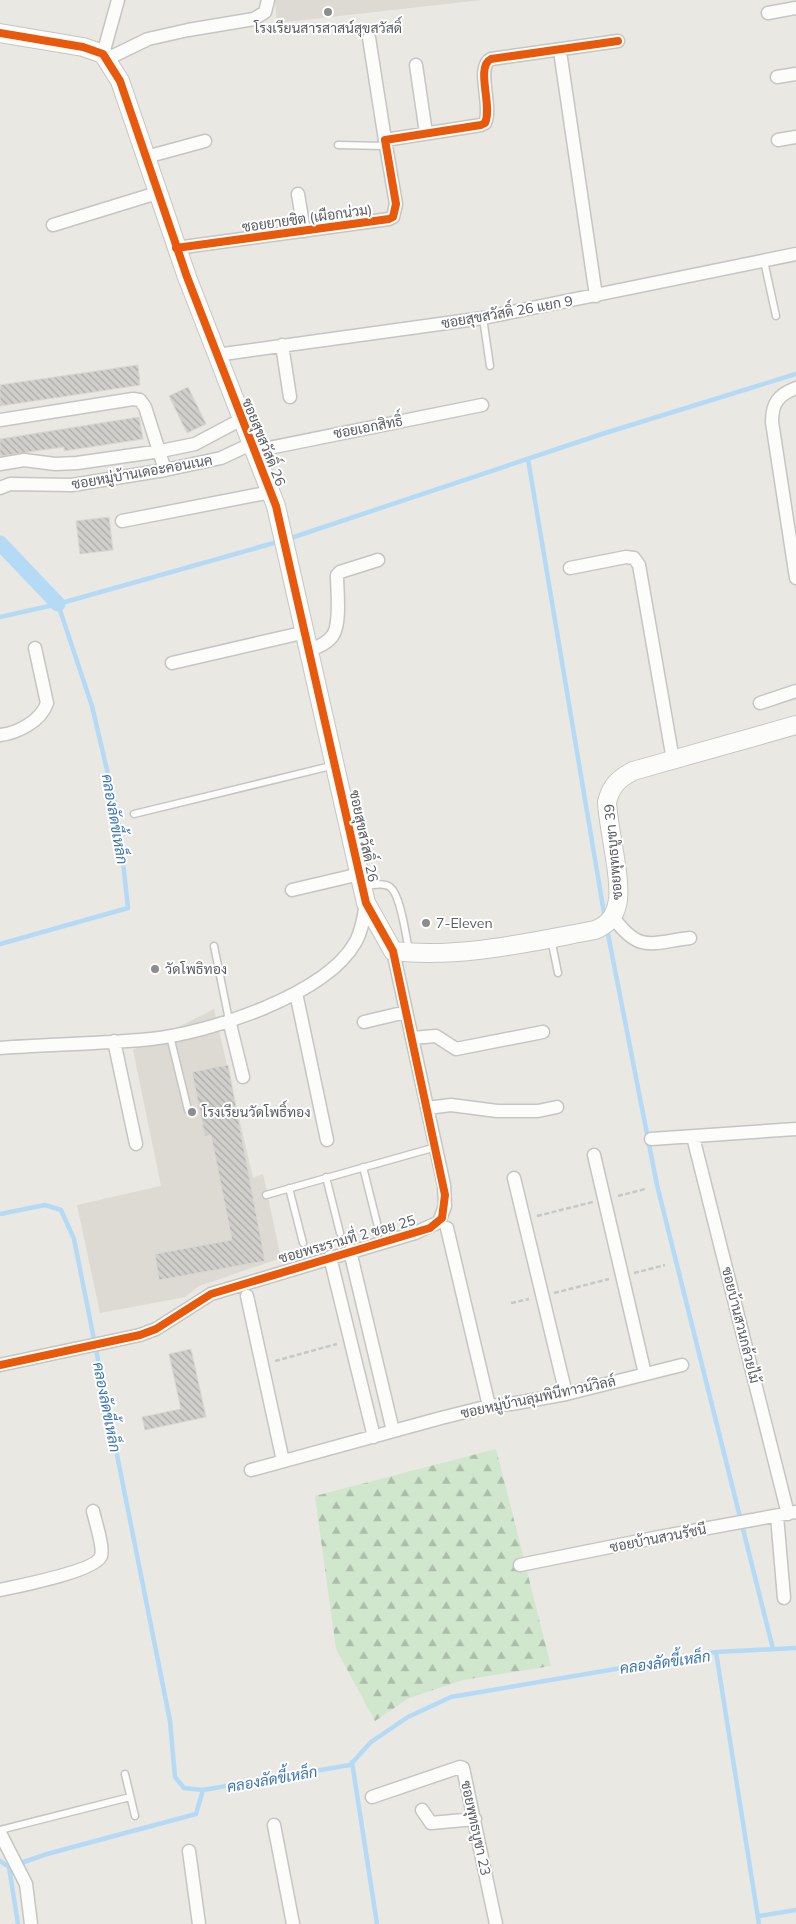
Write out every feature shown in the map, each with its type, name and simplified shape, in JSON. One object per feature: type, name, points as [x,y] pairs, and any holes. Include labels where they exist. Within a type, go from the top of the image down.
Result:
[{"type":"street","points":[[105,56],[118,0]]},
{"type":"street","points":[[0,33],[83,47],[105,56],[148,39],[254,19],[266,12],[268,0]]},
{"type":"street","points":[[768,13],[796,8]]},
{"type":"street","points":[[369,38],[386,143],[426,133],[481,126],[485,123],[488,112],[483,68],[487,61],[565,47],[618,41]]},
{"type":"street","name":"ซอยสุขสวัสดิ์ 26","points":[[105,56],[120,81],[176,248],[216,355],[274,499],[306,632],[363,888],[401,952]]},
{"type":"street","points":[[560,58],[596,296]]},
{"type":"street","points":[[416,65],[426,133]]},
{"type":"street","points":[[777,77],[796,74]]},
{"type":"street","points":[[778,140],[796,137]]},
{"type":"street","points":[[146,157],[205,141]]},
{"type":"street","name":"ซอยยายชิต (เผือกน่วม)","points":[[176,248],[393,217],[396,204],[386,143]]},
{"type":"street","points":[[53,225],[157,193]]},
{"type":"street","points":[[298,194],[304,231]]},
{"type":"street","name":"ซอยสุขสวัสดิ์ 26 แยก 9","points":[[216,355],[483,318],[796,254]]},
{"type":"street","points":[[282,345],[290,398]]},
{"type":"street","points":[[796,388],[777,398],[772,409],[772,422],[796,578]]},
{"type":"street","points":[[0,420],[134,399],[140,400],[146,407],[161,451],[165,470]]},
{"type":"street","name":"ซอยเอกสิทธิ์","points":[[253,447],[482,405]]},
{"type":"street","name":"ซอยหมู่บ้านเดอะคอนเนค","points":[[0,464],[24,460],[55,464],[77,463],[161,451],[195,444],[242,419]]},
{"type":"street","name":"ซอยหมู่บ้านเดอะคอนเนค","points":[[0,488],[10,484],[72,485],[165,470],[220,458],[253,447]]},
{"type":"street","points":[[122,521],[274,499]]},
{"type":"street","points":[[570,568],[626,557],[634,558],[639,564],[673,760]]},
{"type":"street","points":[[310,650],[324,644],[333,636],[337,626],[337,575],[340,572],[378,560]]},
{"type":"street","points":[[172,663],[306,632]]},
{"type":"street","points":[[0,735],[34,722],[44,712],[47,703],[35,648]]},
{"type":"street","points":[[760,703],[796,691]]},
{"type":"street","name":"ซอยพุทธบูชา 39","points":[[401,952],[500,947],[595,930],[605,926],[613,917],[619,894],[607,818],[607,802],[610,789],[620,778],[626,774],[673,760],[796,726]]},
{"type":"street","points":[[0,1048],[114,1041],[170,1035],[230,1020],[296,993],[342,961],[355,943],[361,929],[363,888],[292,890]]},
{"type":"street","points":[[613,917],[629,938],[644,944],[690,938]]},
{"type":"street","name":"ซอยพระรามที่ 2 ซอย 25","points":[[0,1365],[121,1341],[156,1329],[211,1294],[422,1230],[439,1222],[443,1212],[445,1195],[406,1012],[401,952]]},
{"type":"street","points":[[296,993],[327,1140]]},
{"type":"street","points":[[364,1022],[406,1012]]},
{"type":"street","points":[[230,1020],[243,1077]]},
{"type":"street","points":[[412,1038],[436,1036],[456,1049],[543,1032]]},
{"type":"street","points":[[114,1041],[136,1144]]},
{"type":"street","points":[[427,1108],[451,1105],[480,1111],[538,1111],[557,1107]]},
{"type":"street","points":[[651,1139],[796,1129]]},
{"type":"street","name":"ซอยบ้านสวนกล้วยไม้","points":[[693,1137],[787,1514],[784,1598]]},
{"type":"street","points":[[594,1155],[645,1374]]},
{"type":"street","points":[[514,1178],[566,1394]]},
{"type":"street","points":[[448,1228],[489,1406]]},
{"type":"street","points":[[350,1251],[393,1431]]},
{"type":"street","points":[[330,1257],[374,1437]]},
{"type":"street","points":[[247,1296],[283,1461]]},
{"type":"street","points":[[351,1341],[371,1335]]},
{"type":"street","name":"ซอยหมู่บ้านลุมพินีทาวน์วิลล์","points":[[251,1470],[489,1406],[566,1394],[682,1365]]},
{"type":"street","points":[[0,1590],[83,1569],[98,1561],[102,1553],[93,1511]]},
{"type":"street","name":"ซอยบ้านสวนรัชนี","points":[[520,1566],[660,1536],[787,1514]]},
{"type":"street","name":"ซอยพุทธบูชา 23","points":[[372,1797],[460,1767],[463,1768],[496,1924]]},
{"type":"street","points":[[422,1810],[432,1823],[475,1819]]},
{"type":"street","points":[[274,1825],[292,1924]]},
{"type":"street","points":[[0,1831],[26,1884],[32,1924]]},
{"type":"street","points":[[189,1851],[199,1924]]},
{"type":"lane","points":[[338,146],[386,143]]},
{"type":"lane","points":[[764,261],[776,316]]},
{"type":"lane","points":[[483,318],[490,366]]},
{"type":"lane","points":[[134,814],[335,765]]},
{"type":"lane","points":[[363,888],[380,885],[390,887],[397,895],[401,952]]},
{"type":"lane","points":[[551,938],[558,973]]},
{"type":"lane","points":[[214,946],[230,1020]]},
{"type":"lane","points":[[170,1035],[188,1110]]},
{"type":"lane","points":[[266,1195],[436,1147]]},
{"type":"lane","points":[[363,1167],[377,1223]]},
{"type":"lane","points":[[326,1177],[340,1233]]},
{"type":"lane","points":[[289,1188],[303,1243]]},
{"type":"lane","points":[[124,1774],[135,1816]]},
{"type":"lane","points":[[0,1831],[130,1798]]},
{"type":"path","points":[[524,1219],[645,1190]]},
{"type":"path","points":[[511,1304],[665,1265]]},
{"type":"path","points":[[262,1364],[351,1341]]},
{"type":"shaded area","name":"โรงเรียนสารสาสน์สุขสวัสดิ์","points":[[275,0],[482,0],[277,23]]},
{"type":"shaded area","name":"โรงเรียนวัดโพธิ์ทอง","points":[[214,1009],[253,1178],[263,1174],[281,1258],[199,1286],[185,1297],[100,1313],[77,1205],[161,1186],[133,1050]]},
{"type":"green space","points":[[496,1449],[551,1666],[463,1680],[409,1698],[375,1721],[336,1649],[315,1496]]},
{"type":"building","points":[[138,365],[140,385],[0,406],[0,385]]},
{"type":"building","points":[[188,387],[206,424],[187,433],[169,396]]},
{"type":"building","points":[[139,417],[143,439],[64,451],[64,447],[0,456],[0,439]]},
{"type":"building","points":[[109,517],[113,550],[80,554],[76,521]]},
{"type":"building","points":[[228,1065],[265,1261],[159,1280],[155,1254],[232,1240],[211,1135],[205,1136],[192,1072]]},
{"type":"building","points":[[191,1349],[206,1417],[145,1430],[142,1417],[181,1409],[169,1354]]},
{"type":"waterway","points":[[288,539],[602,434],[796,374]]},
{"type":"waterway","points":[[528,459],[605,919]]},
{"type":"waterway","points":[[0,617],[58,604],[281,541]]},
{"type":"waterway","points":[[0,543],[58,604]]},
{"type":"waterway","name":"คลองลัดขี้เหล็ก","points":[[0,944],[128,908],[118,817],[92,706],[58,604]]},
{"type":"waterway","points":[[607,929],[657,1185],[773,1649]]},
{"type":"waterway","name":"คลองลัดขี้เหล็ก","points":[[0,1214],[45,1205],[61,1210],[74,1239],[170,1721],[175,1777],[184,1788],[203,1790],[350,1765],[371,1742],[408,1717],[451,1697],[716,1652],[759,1924]]},
{"type":"waterway","points":[[716,1652],[796,1648]]},
{"type":"waterway","points":[[352,1762],[377,1924]]},
{"type":"waterway","points":[[18,1924],[9,1867],[47,1854],[196,1814],[203,1790]]},
{"type":"waterway","points":[[0,1861],[9,1867]]},
{"type":"waterway","points":[[759,1916],[796,1910]]},
{"type":"cycle path","points":[[0,33],[83,47],[103,54],[120,81],[187,277],[276,506],[366,903],[393,951],[445,1195],[442,1218],[430,1228],[211,1294],[156,1329],[140,1335],[0,1365]]},
{"type":"cycle path","points":[[176,248],[389,219],[393,217],[396,204],[385,140],[485,123],[487,107],[484,70],[486,63],[491,59],[618,41]]},
{"type":"place","name":"โรงเรียนสารสาสน์สุขสวัสดิ์","points":[[328,12]]},
{"type":"place","name":"7-Eleven","points":[[426,923]]},
{"type":"place","name":"วัดโพธิทอง","points":[[155,969]]},
{"type":"place","name":"โรงเรียนวัดโพธิ์ทอง","points":[[192,1112]]}]
